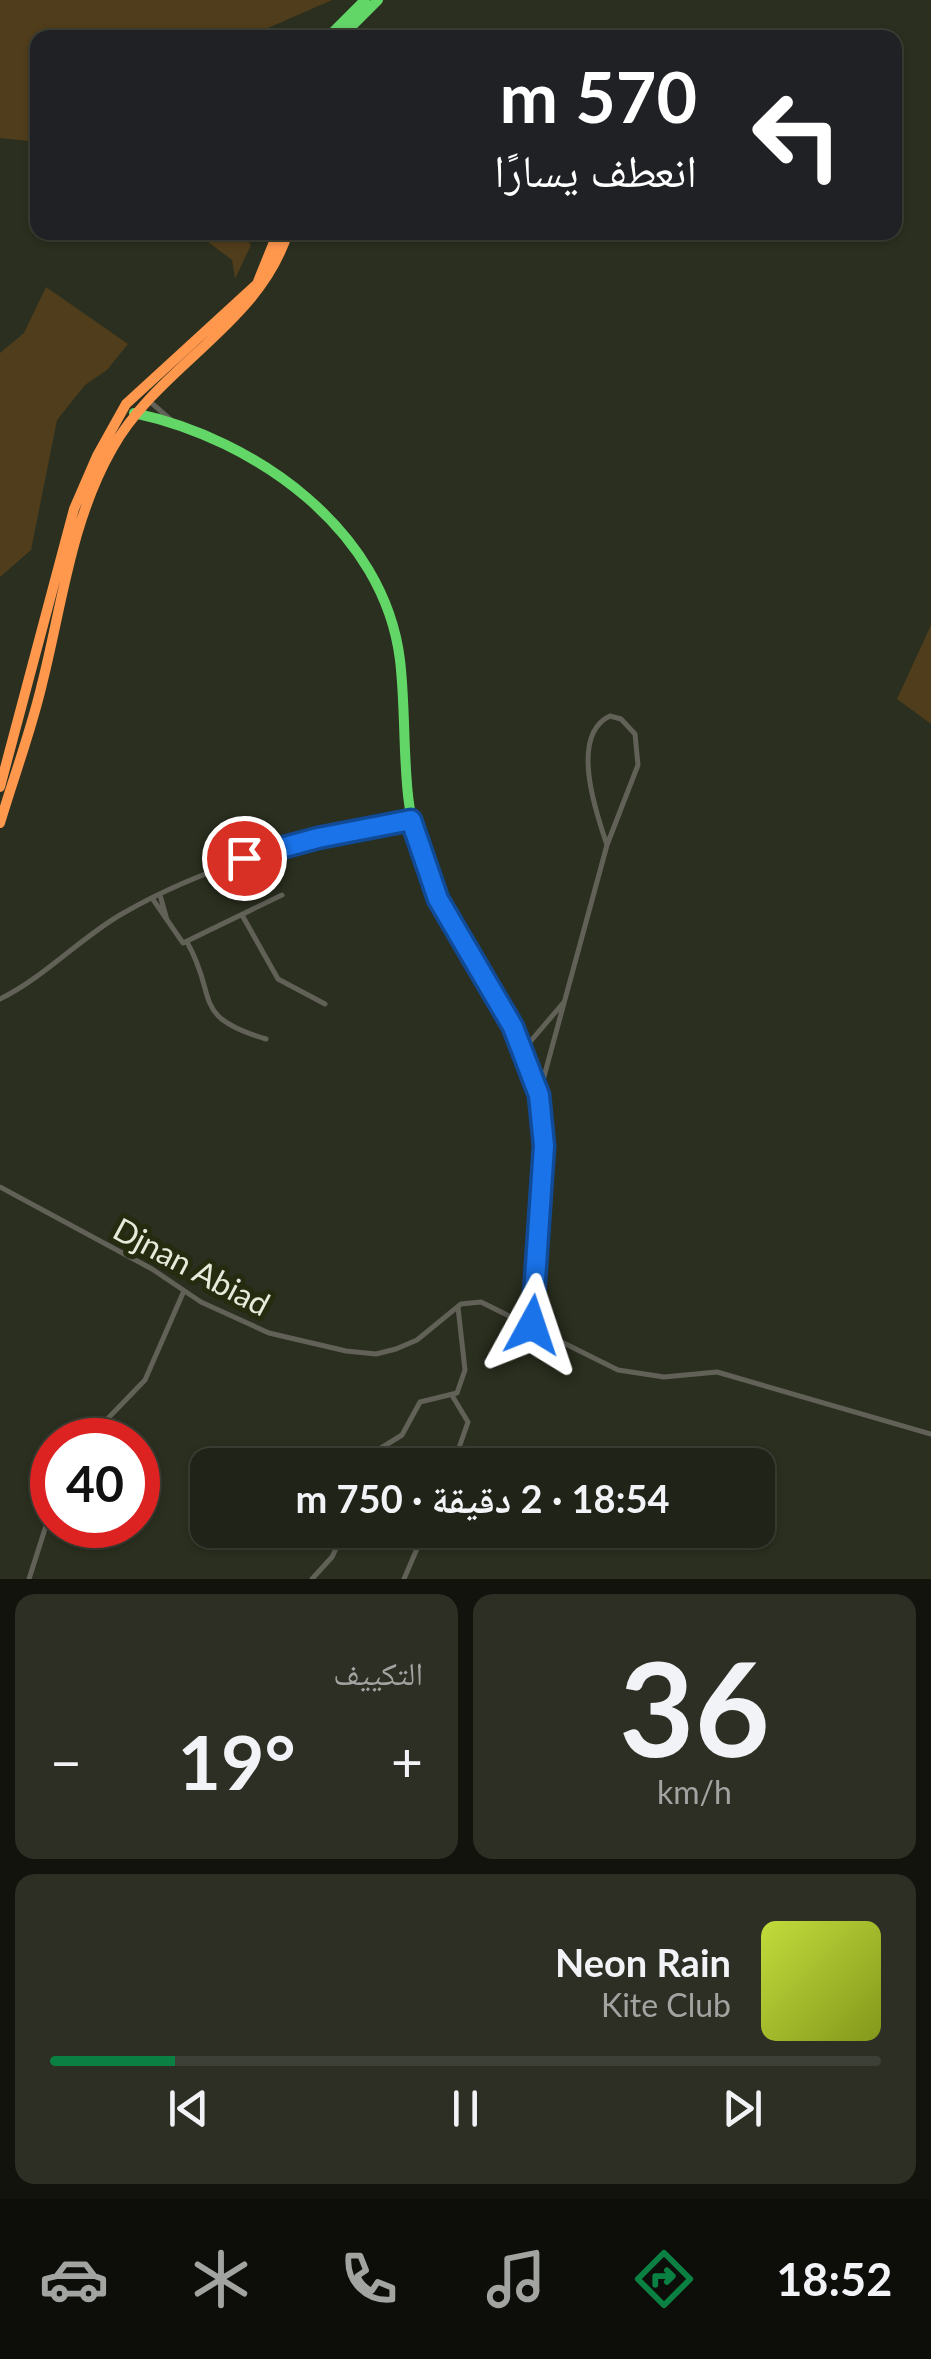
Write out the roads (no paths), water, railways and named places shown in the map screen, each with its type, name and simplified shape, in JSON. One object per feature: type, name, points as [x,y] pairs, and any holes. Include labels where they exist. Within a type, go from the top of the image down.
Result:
[{"type":"main road","points":[[335,30],[365,0]]},
{"type":"main road","points":[[348,30],[378,0]]},
{"type":"main road","points":[[0,787],[74,509],[97,456],[126,404],[145,383],[257,284],[276,240]]},
{"type":"main road","points":[[0,823],[41,688],[88,498],[134,413],[264,289],[282,258],[286,240]]},
{"type":"main road","points":[[134,413],[170,420],[308,494],[338,521],[368,562],[389,607],[400,656],[411,820],[438,899],[524,1049],[539,1095],[544,1146],[532,1325]]},
{"type":"street","points":[[146,398],[170,420]]},
{"type":"street","points":[[539,1095],[607,845],[632,790],[639,754],[632,728],[610,716],[592,735],[589,759],[607,845]]},
{"type":"street","points":[[0,999],[91,933],[160,894],[272,850],[411,820]]},
{"type":"street","points":[[160,894],[167,920]]},
{"type":"street","points":[[152,898],[180,941],[187,942],[282,895]]},
{"type":"street","points":[[242,915],[278,979],[325,1004]]},
{"type":"street","points":[[187,942],[200,965],[201,986],[221,1022],[266,1039]]},
{"type":"street","points":[[524,1049],[567,998]]},
{"type":"street","name":"Djnan Abiad","points":[[0,1187],[161,1274],[183,1292],[269,1332],[367,1354],[386,1352],[416,1340],[458,1306]]},
{"type":"street","points":[[108,1418],[145,1380],[183,1292]]},
{"type":"street","points":[[453,1397],[465,1370],[458,1306],[471,1301],[489,1304],[618,1370],[664,1377],[717,1372],[931,1434]]},
{"type":"street","points":[[383,1448],[402,1436],[420,1402],[436,1395],[453,1397]]},
{"type":"street","points":[[453,1397],[468,1422],[458,1448]]},
{"type":"street","points":[[29,1579],[39,1548]]},
{"type":"street","points":[[312,1579],[330,1561],[336,1548]]},
{"type":"street","points":[[404,1579],[417,1548]]}]
